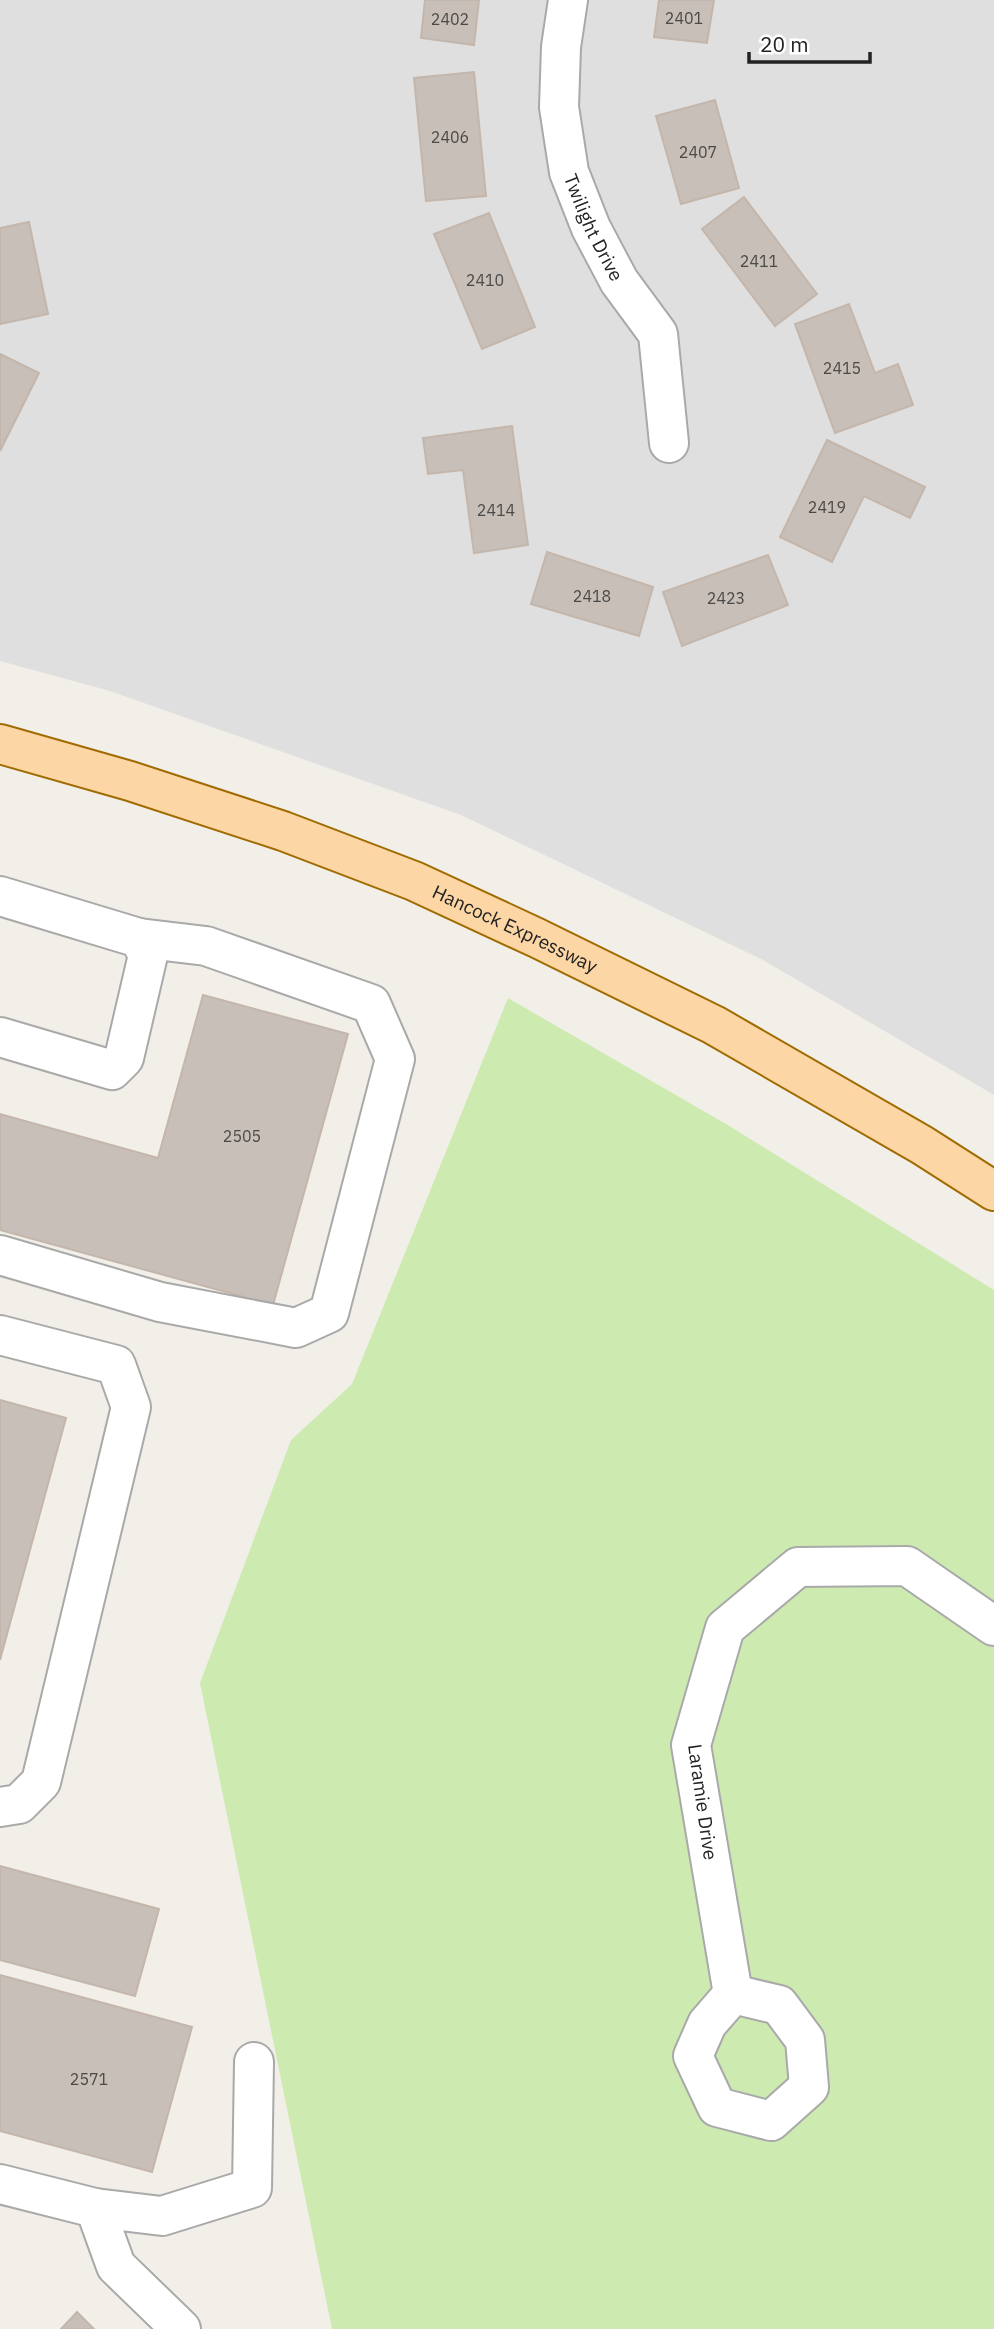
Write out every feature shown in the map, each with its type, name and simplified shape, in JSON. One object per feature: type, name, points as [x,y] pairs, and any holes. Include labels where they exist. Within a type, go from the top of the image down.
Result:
[{"type":"main road","name":"Hancock Expressway","points":[[0,744],[130,780],[245,818],[414,881],[714,1025],[922,1145],[994,1191]]},
{"type":"street","name":"Twilight Drive","points":[[568,0],[561,47],[559,107],[569,172],[591,228],[614,270],[658,334],[669,443]]},
{"type":"street","points":[[0,896],[139,938],[206,946],[371,1004],[395,1059],[329,1313],[296,1328],[160,1302],[0,1255]]},
{"type":"street","points":[[0,1037],[112,1070],[124,1058],[148,955],[139,938]]},
{"type":"street","points":[[0,1335],[116,1365],[131,1407],[41,1782],[19,1804],[0,1807]]},
{"type":"street","name":"Laramie Drive","points":[[733,1994],[691,1745],[725,1628],[798,1567],[880,1566],[907,1566],[994,1626]]},
{"type":"street","points":[[0,2184],[95,2208],[162,2217],[251,2188],[254,2063]]},
{"type":"street","points":[[95,2208],[116,2266],[181,2329]]},
{"type":"shaded area","points":[[0,0],[994,0],[994,1095],[763,960],[461,815],[110,691],[0,661]]},
{"type":"green space","points":[[508,998],[726,1124],[994,1290],[994,2329],[332,2329],[200,1683],[291,1440],[352,1384]]},
{"type":"building","points":[[425,0],[479,0],[474,45],[421,38]]},
{"type":"building","points":[[659,0],[714,0],[707,43],[654,37]]},
{"type":"building","points":[[474,72],[486,196],[426,201],[414,78]]},
{"type":"building","points":[[715,100],[739,188],[681,204],[656,116]]},
{"type":"building","points":[[744,197],[817,294],[775,326],[702,229]]},
{"type":"building","points":[[489,213],[535,327],[482,349],[434,234]]},
{"type":"building","points":[[29,222],[48,314],[0,324],[0,228]]},
{"type":"building","points":[[849,304],[875,373],[898,364],[913,405],[835,433],[795,324]]},
{"type":"building","points":[[0,354],[39,373],[0,451]]},
{"type":"building","points":[[512,426],[528,545],[474,553],[463,470],[428,474],[423,438]]},
{"type":"building","points":[[827,440],[925,487],[910,518],[864,496],[832,562],[780,537]]},
{"type":"building","points":[[547,552],[653,587],[639,636],[531,604]]},
{"type":"building","points":[[768,555],[788,605],[682,646],[663,592]]},
{"type":"building","points":[[203,995],[348,1034],[273,1305],[0,1230],[0,1114],[158,1158]]},
{"type":"building","points":[[0,1400],[66,1418],[0,1660]]},
{"type":"building","points":[[0,1866],[159,1909],[135,1996],[0,1960]]},
{"type":"building","points":[[0,1975],[192,2027],[152,2172],[0,2131]]},
{"type":"building","points":[[77,2312],[94,2329],[61,2329]]}]
